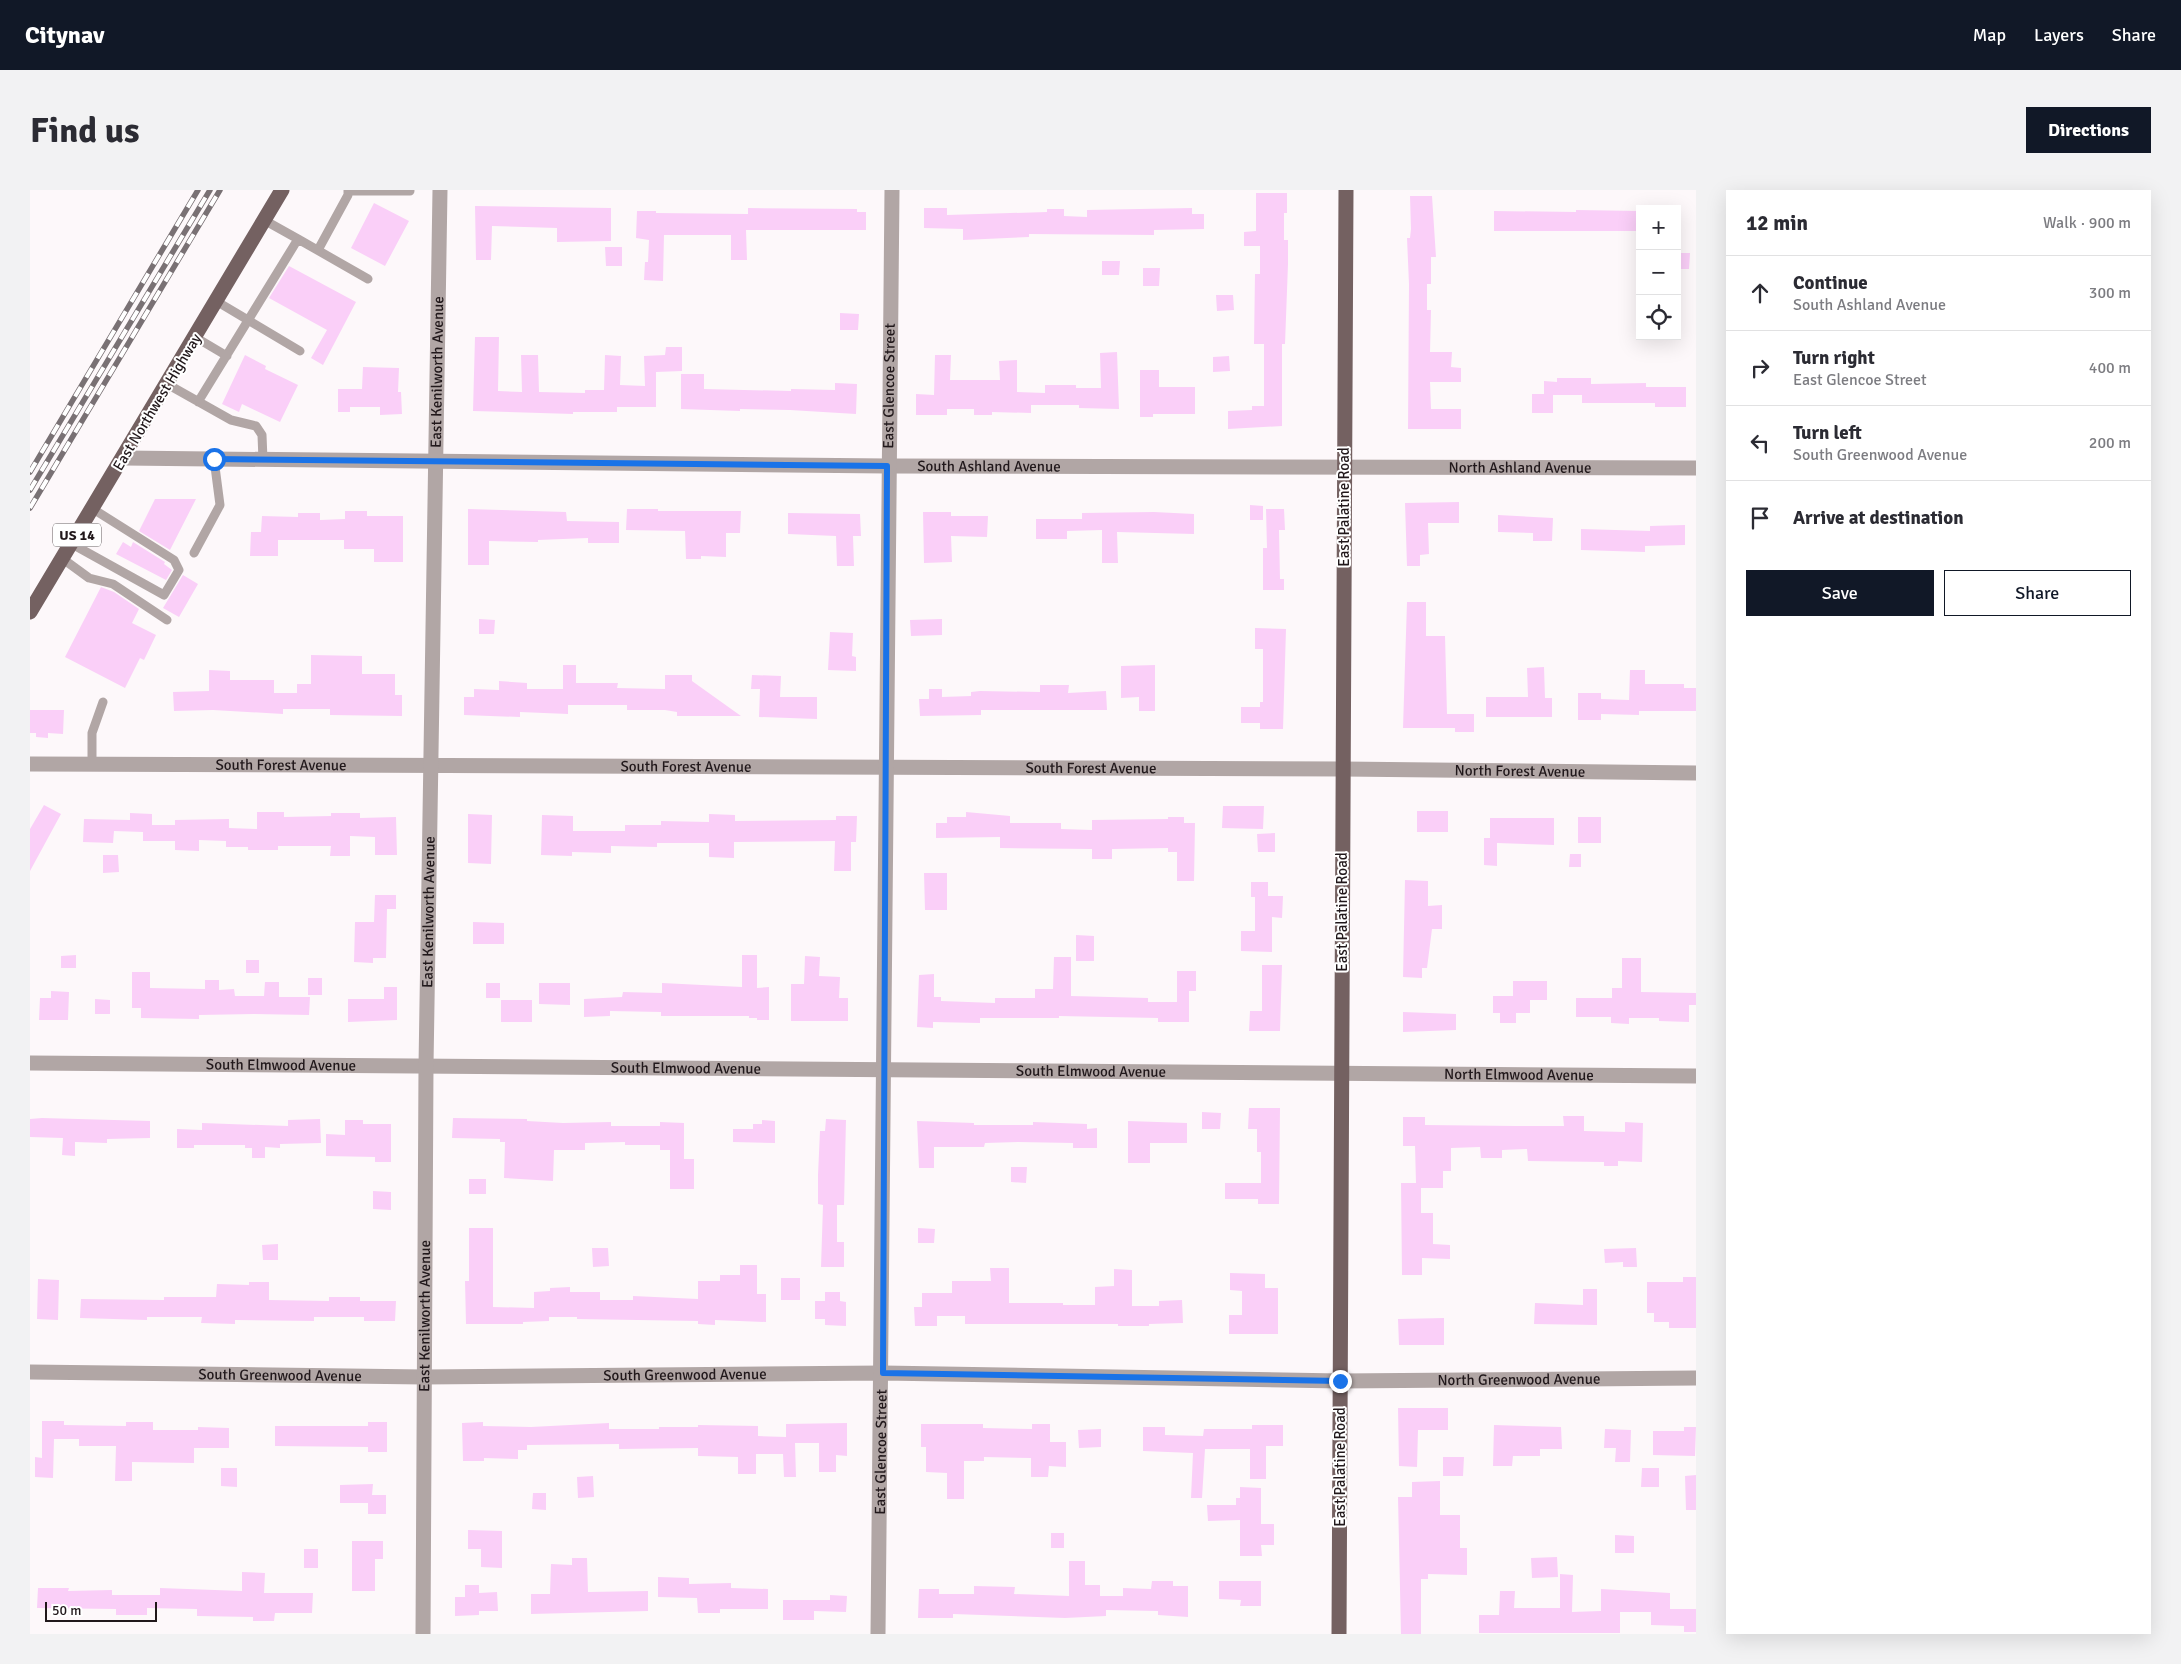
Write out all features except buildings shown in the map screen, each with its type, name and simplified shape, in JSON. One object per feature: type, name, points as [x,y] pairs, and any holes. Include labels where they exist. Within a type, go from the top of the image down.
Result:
[{"type":"main road","name":"East Northwest Highway","points":[[30,612],[124,458],[282,190]]},
{"type":"main road","name":"East Palatine Road","points":[[1339,1634],[1346,190]]},
{"type":"street","name":"East Kenilworth Avenue","points":[[423,1634],[426,1066],[440,190]]},
{"type":"street","name":"East Glencoe Street","points":[[878,1634],[883,1373],[887,466],[892,190]]},
{"type":"street","name":"South Ashland Avenue","points":[[124,458],[887,466],[1345,466]]},
{"type":"street","name":"North Ashland Avenue","points":[[1345,466],[1696,468]]},
{"type":"street","name":"South Forest Avenue","points":[[30,764],[1343,769]]},
{"type":"street","name":"North Forest Avenue","points":[[1343,769],[1696,773]]},
{"type":"street","name":"South Elmwood Avenue","points":[[30,1062],[1342,1072]]},
{"type":"street","name":"North Elmwood Avenue","points":[[1342,1072],[1696,1076]]},
{"type":"street","name":"South Greenwood Avenue","points":[[30,1372],[424,1377],[883,1373],[1340,1381]]},
{"type":"street","name":"North Greenwood Avenue","points":[[1340,1381],[1696,1378]]},
{"type":"lane","points":[[318,250],[348,195],[348,190],[410,191]]},
{"type":"lane","points":[[264,220],[368,279]]},
{"type":"lane","points":[[198,402],[298,239]]},
{"type":"lane","points":[[216,301],[300,352]]},
{"type":"lane","points":[[195,337],[227,356]]},
{"type":"lane","points":[[168,384],[235,422],[256,426],[262,435],[263,460]]},
{"type":"lane","points":[[194,553],[220,505],[214,459]]},
{"type":"lane","points":[[72,544],[164,595],[179,570],[174,560],[92,509]]},
{"type":"lane","points":[[62,559],[89,578],[112,584],[167,620]]},
{"type":"lane","points":[[92,765],[92,733],[102,702]]},
{"type":"railway","points":[[30,472],[198,190]]},
{"type":"railway","points":[[30,490],[210,190]]},
{"type":"railway","points":[[30,508],[220,190]]},
{"type":"route","points":[[214,459],[887,466],[883,1373],[1340,1381]]}]
